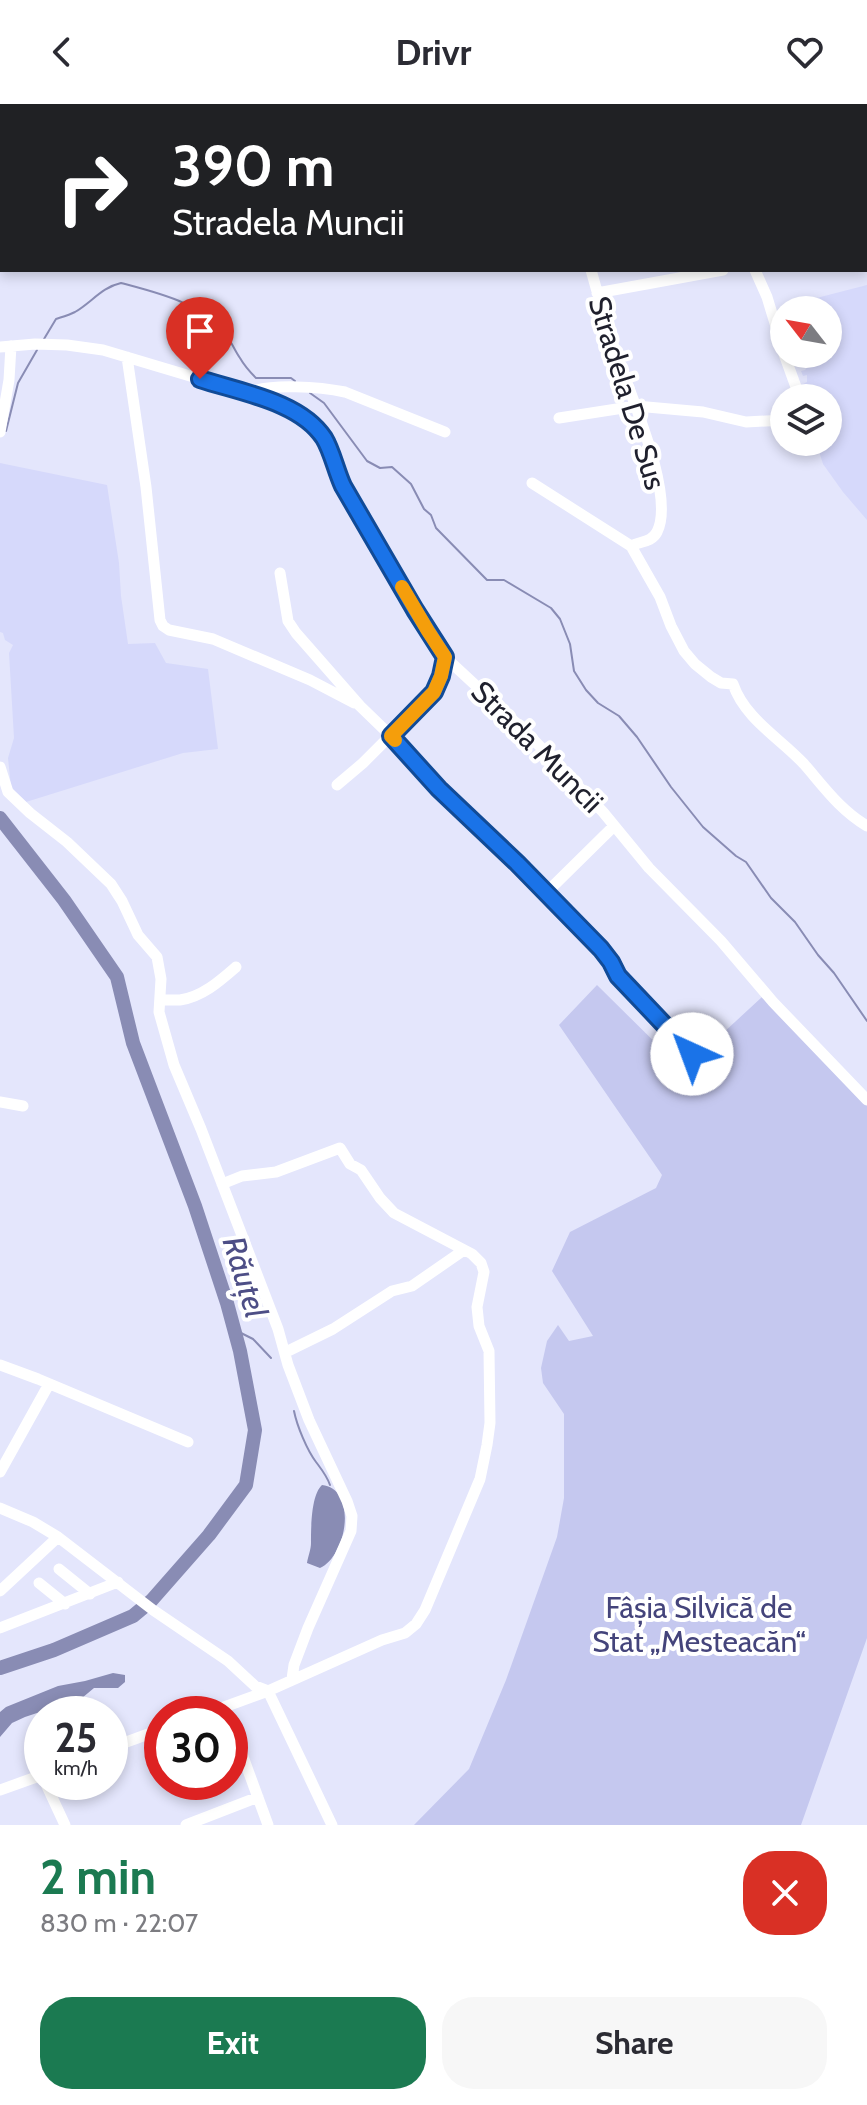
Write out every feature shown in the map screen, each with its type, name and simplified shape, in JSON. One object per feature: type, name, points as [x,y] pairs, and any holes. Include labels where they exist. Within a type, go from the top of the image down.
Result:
[{"type":"street","name":"Stradela De Sus","points":[[592,272],[611,339],[636,406],[655,470],[661,505],[660,525],[654,538],[631,546]]},
{"type":"street","points":[[597,293],[712,272]]},
{"type":"street","points":[[756,272],[770,307]]},
{"type":"street","name":"Strada Muncii","points":[[6,346],[67,345],[103,350],[247,393],[308,421],[326,441],[343,486],[445,657],[529,735],[867,1100]]},
{"type":"street","points":[[0,432],[9,380],[6,346]]},
{"type":"street","points":[[127,357],[146,487],[160,620],[166,629],[213,639],[310,680],[360,706]]},
{"type":"street","points":[[247,393],[264,389],[331,389],[445,432]]},
{"type":"street","points":[[559,418],[636,406],[703,412],[746,422],[770,421]]},
{"type":"street","points":[[532,483],[631,546],[660,597],[688,657],[711,677],[721,683],[733,684],[738,698],[752,716],[803,764],[850,816],[867,826]]},
{"type":"street","points":[[280,573],[291,626],[360,706],[439,789],[601,949],[625,985],[692,1054]]},
{"type":"street","points":[[337,785],[434,692],[445,657]]},
{"type":"street","points":[[2,764],[8,792],[67,842],[116,890],[138,935],[157,957],[160,970],[159,1012],[174,1065],[222,1184],[312,1427],[347,1501],[353,1524],[303,1640],[292,1679]]},
{"type":"street","points":[[546,893],[614,826]]},
{"type":"street","points":[[161,1000],[180,1000],[198,994],[236,967]]},
{"type":"street","points":[[0,1102],[23,1106]]},
{"type":"street","points":[[222,1184],[242,1176],[276,1172],[340,1148],[350,1164],[361,1170],[394,1213],[472,1254],[481,1263],[484,1272],[477,1307],[479,1326],[489,1351],[490,1423],[480,1479],[425,1610],[410,1629],[248,1700]]},
{"type":"street","points":[[286,1352],[333,1329],[392,1291],[412,1286],[464,1250]]},
{"type":"street","points":[[0,1365],[188,1442]]},
{"type":"street","points":[[0,1472],[49,1384]]},
{"type":"street","points":[[0,1508],[58,1537],[153,1610],[228,1661],[255,1686],[268,1691],[332,1825]]},
{"type":"street","points":[[0,1591],[58,1537]]},
{"type":"street","points":[[59,1569],[90,1594]]},
{"type":"street","points":[[0,1628],[118,1582]]},
{"type":"street","points":[[39,1583],[65,1604]]},
{"type":"street","points":[[248,1770],[268,1825]]},
{"type":"street","points":[[0,1790],[24,1781]]},
{"type":"street","points":[[186,1825],[258,1797]]},
{"type":"street","points":[[53,1800],[65,1825]]},
{"type":"shaded area","points":[[867,285],[867,520],[843,492],[820,456],[842,456],[842,384],[803,384],[807,382],[807,375],[803,376],[801,371],[807,368],[842,368],[842,296],[824,296]]},
{"type":"shaded area","points":[[0,463],[107,485],[128,644],[155,643],[166,663],[208,669],[218,749],[183,753],[26,802],[11,787],[8,758],[14,738],[9,653],[13,645],[0,632]]},
{"type":"shaded area","points":[[322,1485],[333,1489],[341,1498],[345,1524],[337,1551],[320,1568],[307,1563],[314,1504]]},
{"type":"shaded area","points":[[113,1673],[125,1675],[125,1682],[118,1688],[94,1688],[84,1696],[33,1696],[58,1686]]},
{"type":"shaded area","points":[[24,1700],[24,1717],[12,1723],[0,1737],[0,1712]]},
{"type":"green space","name":"Fâșia Silvică de Stat „Mesteacăn“","points":[[597,985],[683,1070],[762,997],[867,1105],[867,1638],[801,1825],[414,1825],[469,1769],[506,1680],[557,1537],[564,1498],[564,1414],[543,1383],[541,1368],[547,1341],[558,1325],[569,1341],[593,1336],[552,1271],[570,1232],[656,1188],[662,1175],[559,1025]]},
{"type":"waterway","points":[[44,339],[56,319],[75,312],[102,292],[121,283],[179,301],[206,315],[227,336],[256,378],[291,378],[295,381]]},
{"type":"waterway","points":[[6,431],[18,383],[37,350]]},
{"type":"waterway","points":[[310,393],[324,403],[367,461],[380,468],[392,467],[411,484],[436,528],[487,580],[504,580],[551,608],[560,619],[570,644],[574,671],[586,690],[598,703],[619,716],[637,737],[703,827],[746,862],[771,898],[795,922],[834,973],[867,1021]]},
{"type":"waterway","name":"Răuțel","points":[[0,818],[64,900],[117,977],[133,1043],[195,1206],[227,1303],[255,1430],[246,1485],[209,1535],[151,1601],[133,1616],[54,1650],[0,1668]]},
{"type":"waterway","points":[[235,1330],[253,1339],[271,1358]]},
{"type":"waterway","points":[[294,1411],[306,1445],[330,1485]]},
{"type":"slow traffic","points":[[395,740],[391,736],[434,692],[445,657],[402,587]]},
{"type":"route","points":[[200,379],[284,407],[318,430],[326,441],[343,486],[445,657],[434,692],[391,736],[439,789],[601,949],[625,985],[692,1054]]}]
